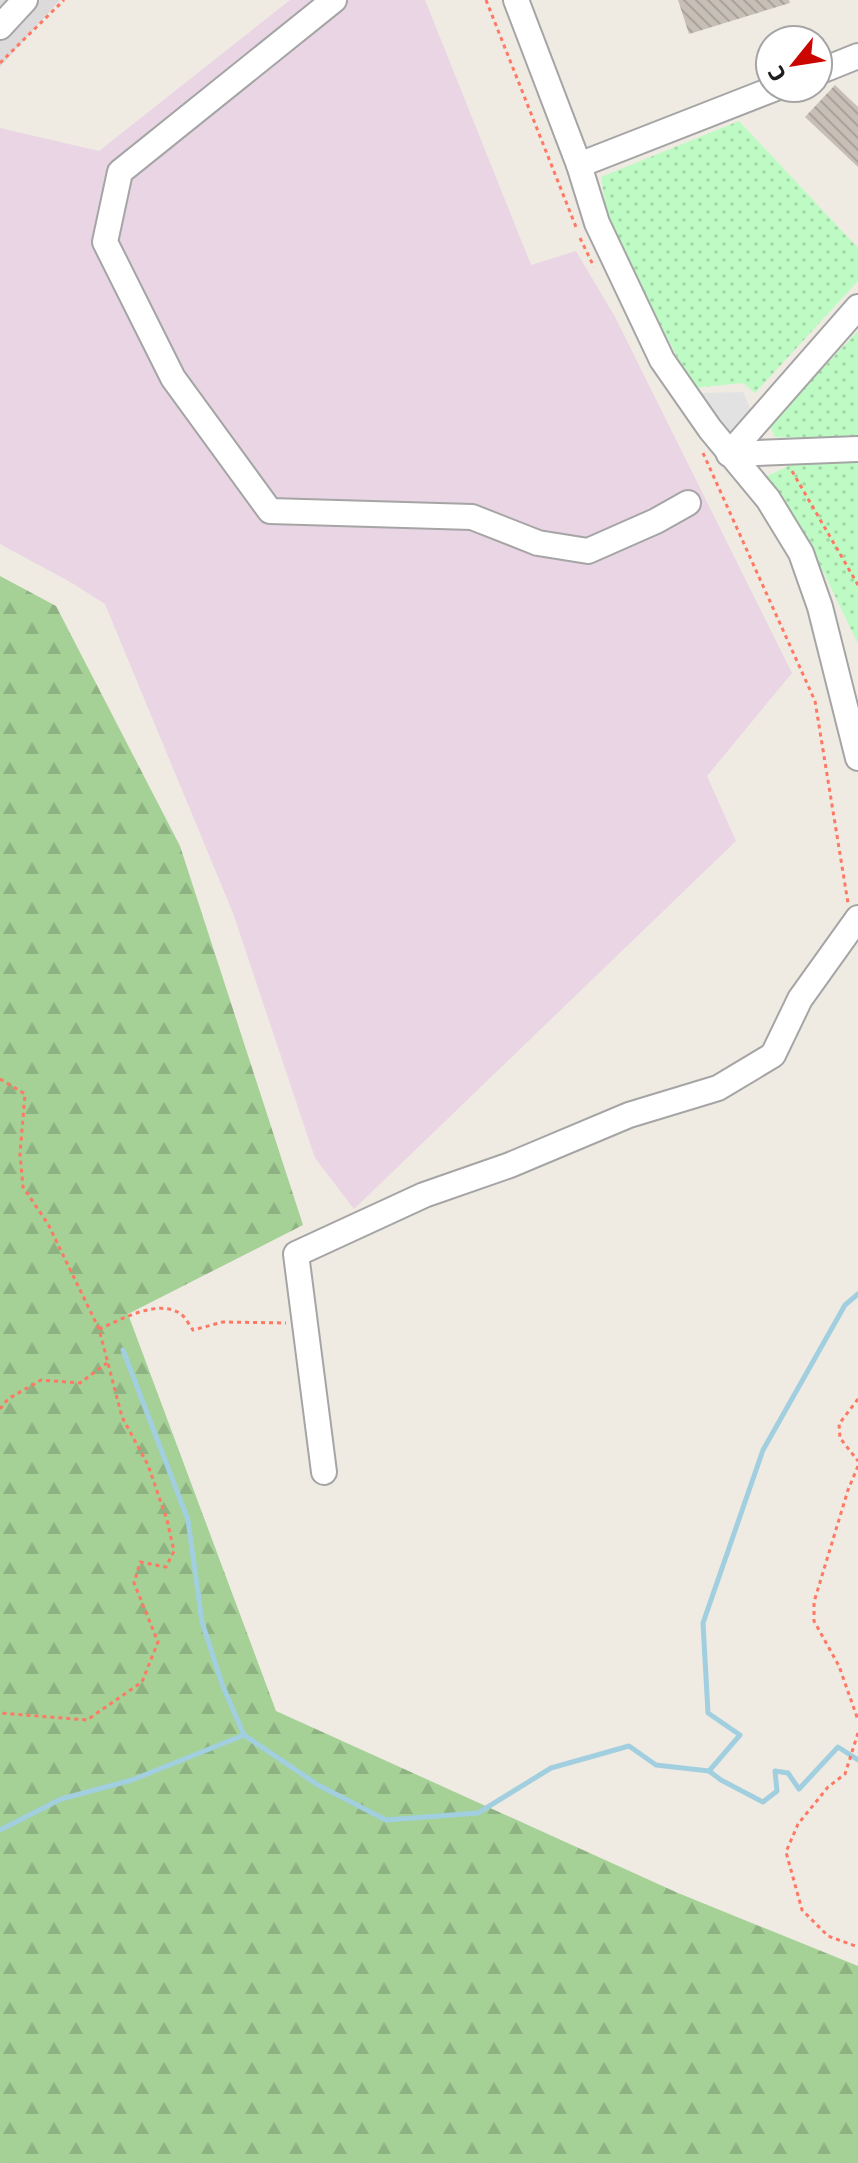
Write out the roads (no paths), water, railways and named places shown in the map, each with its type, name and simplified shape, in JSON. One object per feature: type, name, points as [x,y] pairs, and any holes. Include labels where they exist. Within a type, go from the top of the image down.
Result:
[{"type":"street","points":[[0,27],[25,0]]},
{"type":"street","points":[[334,0],[120,172],[105,242],[173,378],[270,511],[472,517],[538,543],[588,551],[688,503]]},
{"type":"street","points":[[516,0],[579,165],[597,223],[662,360],[729,454],[768,499],[801,553],[820,607],[858,758]]},
{"type":"street","points":[[834,66],[858,56]]},
{"type":"street","points":[[579,165],[754,97]]},
{"type":"street","points":[[729,454],[858,307]]},
{"type":"street","points":[[729,454],[858,449]]},
{"type":"street","points":[[324,1472],[296,1254],[424,1195],[510,1165],[629,1115],[718,1088],[740,1075],[773,1055],[800,999],[855,922]]},
{"type":"waterway","points":[[0,1830],[61,1799],[132,1780],[244,1735],[318,1785],[386,1820],[478,1813],[551,1768],[629,1746],[656,1765],[709,1771],[740,1735],[708,1713],[703,1623],[763,1450],[845,1305],[858,1294]]},
{"type":"waterway","points":[[123,1350],[188,1520],[202,1622],[222,1684],[244,1735]]},
{"type":"waterway","points":[[709,1771],[763,1802],[777,1791],[775,1771],[788,1773],[799,1789],[838,1747],[858,1760]]}]
